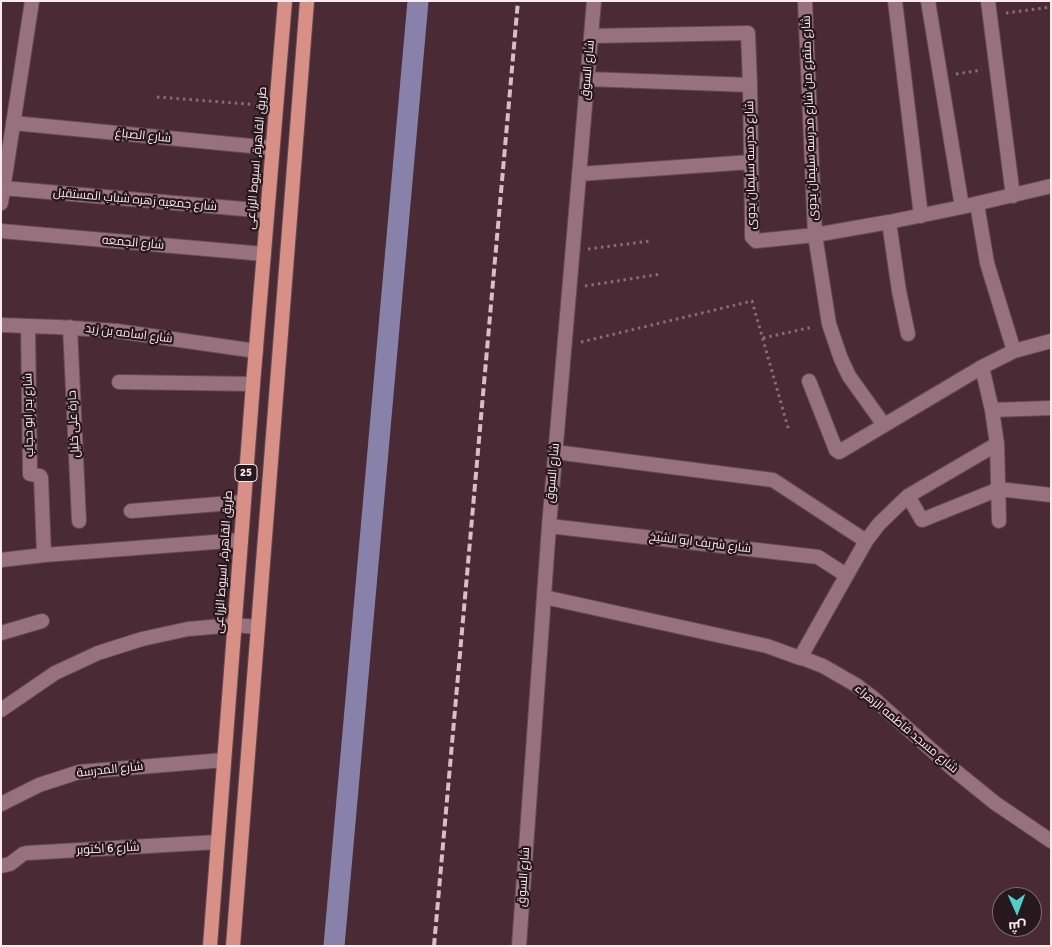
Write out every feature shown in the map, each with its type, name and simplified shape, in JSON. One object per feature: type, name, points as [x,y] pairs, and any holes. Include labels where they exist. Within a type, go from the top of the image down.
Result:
[{"type":"highway","name":"طريق القاهرة, اسيوط الزراعى","points":[[210,946],[253,384],[285,1]]},
{"type":"highway","name":"25","points":[[233,946],[307,1]]},
{"type":"street","points":[[1,203],[32,1]]},
{"type":"street","name":"شارع السوق","points":[[519,946],[549,526],[594,1]]},
{"type":"street","name":"شارع متفرع من شارع مدرسه سليمان بدوى","points":[[805,1],[815,235],[829,324],[849,376],[884,425]]},
{"type":"street","points":[[895,1],[921,216]]},
{"type":"street","points":[[928,1],[962,207]]},
{"type":"street","points":[[989,8],[1013,196]]},
{"type":"street","name":"شارع مدرسه سليمان بدوى","points":[[591,36],[746,32],[748,35],[750,84],[753,239],[759,241],[815,235],[921,216],[1051,186]]},
{"type":"street","points":[[587,80],[750,84]]},
{"type":"street","name":"شارع الصباغ","points":[[13,123],[272,148]]},
{"type":"street","points":[[579,174],[751,162]]},
{"type":"street","name":"شارع جمعيه زهره شباب المستقبل","points":[[3,188],[267,211]]},
{"type":"street","points":[[977,204],[987,263],[1014,351]]},
{"type":"street","points":[[889,222],[899,291],[908,334]]},
{"type":"street","name":"شارع الجمعه","points":[[1,231],[264,254]]},
{"type":"street","name":"شارع اسامه بن زيد","points":[[1,326],[70,327],[117,331],[256,350]]},
{"type":"street","name":"شارع بدر ابو حجاب","points":[[28,326],[30,473],[41,478],[44,554]]},
{"type":"street","name":"حارة على خليل","points":[[70,327],[79,521]]},
{"type":"street","points":[[809,381],[837,451],[840,451],[982,367],[1014,351],[1051,341]]},
{"type":"street","points":[[982,367],[992,410],[997,444],[1000,521]]},
{"type":"street","points":[[119,382],[253,384]]},
{"type":"street","points":[[992,410],[1051,408]]},
{"type":"street","points":[[800,658],[866,541],[879,524],[908,496],[997,444]]},
{"type":"street","points":[[555,452],[773,480],[866,541]]},
{"type":"street","points":[[908,496],[920,518],[924,520],[999,489],[1051,495]]},
{"type":"street","points":[[131,511],[244,502]]},
{"type":"street","name":"شارع شريف ابو الشيخ","points":[[549,526],[818,557],[846,575]]},
{"type":"street","points":[[1,560],[44,554],[241,540]]},
{"type":"street","name":"شارع مسجد فاطمه الزهراء","points":[[544,597],[767,646],[823,666],[856,685],[872,697],[953,769],[996,803],[1051,841]]},
{"type":"street","points":[[1,633],[42,621]]},
{"type":"street","points":[[1,710],[55,673],[98,653],[142,639],[188,629],[234,625],[258,627]]},
{"type":"street","name":"شارع المدرسة","points":[[1,804],[40,785],[79,772],[224,760]]},
{"type":"street","name":"شارع 6 اكتوبر","points":[[1,866],[10,864],[22,854],[28,853],[218,842]]},
{"type":"path","points":[[989,8],[1051,7]]},
{"type":"path","points":[[940,76],[997,68]]},
{"type":"path","points":[[157,96],[276,106]]},
{"type":"path","points":[[572,251],[650,241]]},
{"type":"path","points":[[569,288],[661,274]]},
{"type":"path","points":[[564,346],[752,301],[789,431]]},
{"type":"path","points":[[762,338],[829,324]]},
{"type":"waterway","points":[[334,946],[418,1]]},
{"type":"railway","points":[[434,946],[518,1]]}]
